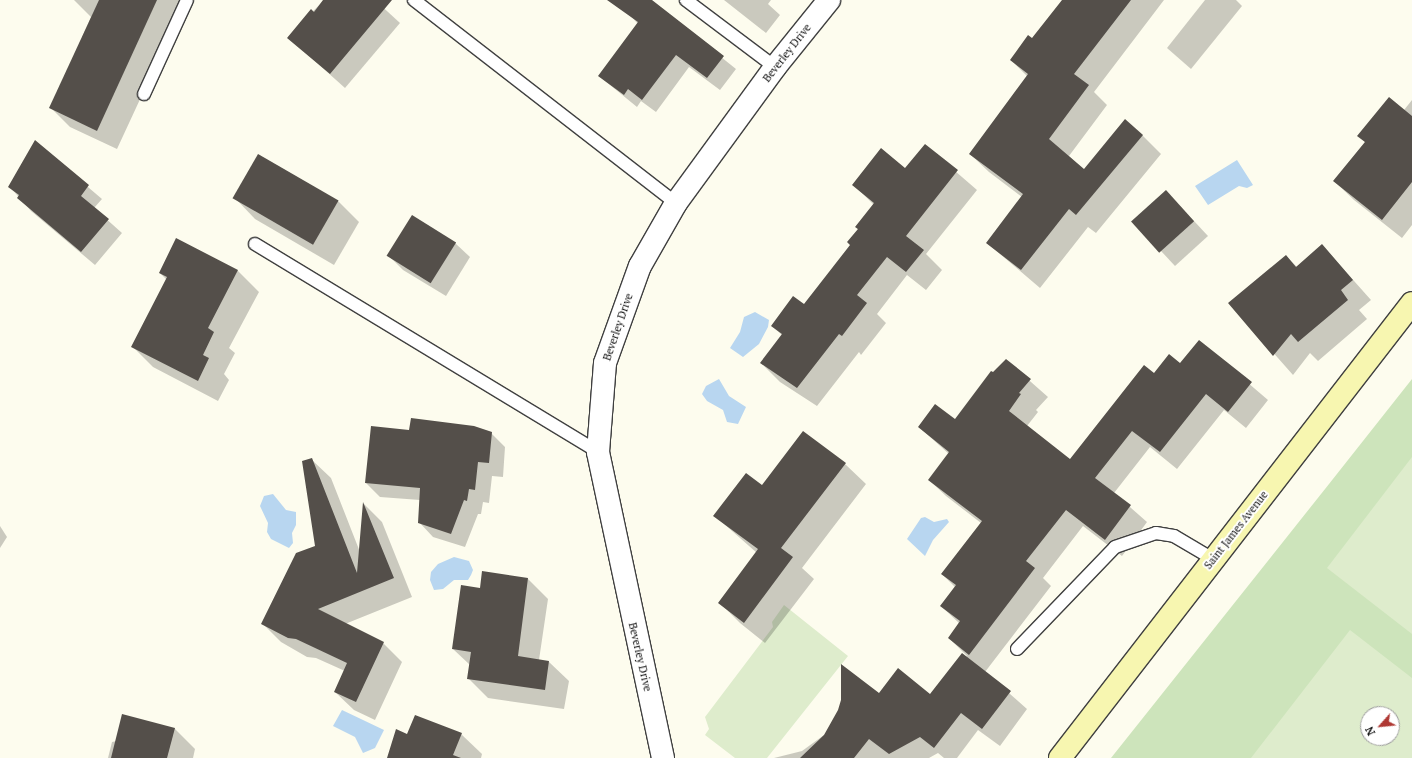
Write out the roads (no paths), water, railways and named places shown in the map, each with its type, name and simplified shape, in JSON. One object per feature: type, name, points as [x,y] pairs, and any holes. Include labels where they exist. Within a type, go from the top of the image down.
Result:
[{"type":"main road","name":"Saint James Avenue","points":[[1060,758],[1412,303]]},
{"type":"street","name":"Beverley Drive","points":[[663,758],[598,452],[605,363],[640,266],[676,203],[775,67],[829,0]]},
{"type":"lane","points":[[144,94],[187,0]]},
{"type":"lane","points":[[414,0],[676,203]]},
{"type":"lane","points":[[686,0],[775,67]]},
{"type":"lane","points":[[255,244],[598,452]]},
{"type":"lane","points":[[1017,649],[1115,547],[1156,533],[1174,536],[1213,559]]},
{"type":"water","points":[[1237,160],[1253,185],[1247,188],[1239,186],[1208,205],[1195,186]]},
{"type":"water","points":[[755,312],[769,320],[768,327],[759,344],[743,357],[730,348],[740,332],[744,317]]},
{"type":"water","points":[[719,379],[729,396],[746,407],[738,424],[727,422],[723,410],[707,401],[702,394],[706,386]]},
{"type":"water","points":[[273,494],[286,510],[296,512],[296,525],[292,533],[293,543],[289,548],[271,539],[267,532],[268,523],[260,506],[264,496]]},
{"type":"water","points":[[925,517],[934,522],[947,519],[949,522],[933,540],[925,556],[907,539],[921,518]]},
{"type":"water","points":[[454,557],[469,561],[473,570],[468,580],[454,580],[443,589],[434,590],[430,580],[431,572],[438,564]]},
{"type":"water","points":[[342,710],[384,730],[375,748],[363,753],[355,737],[333,726]]}]
